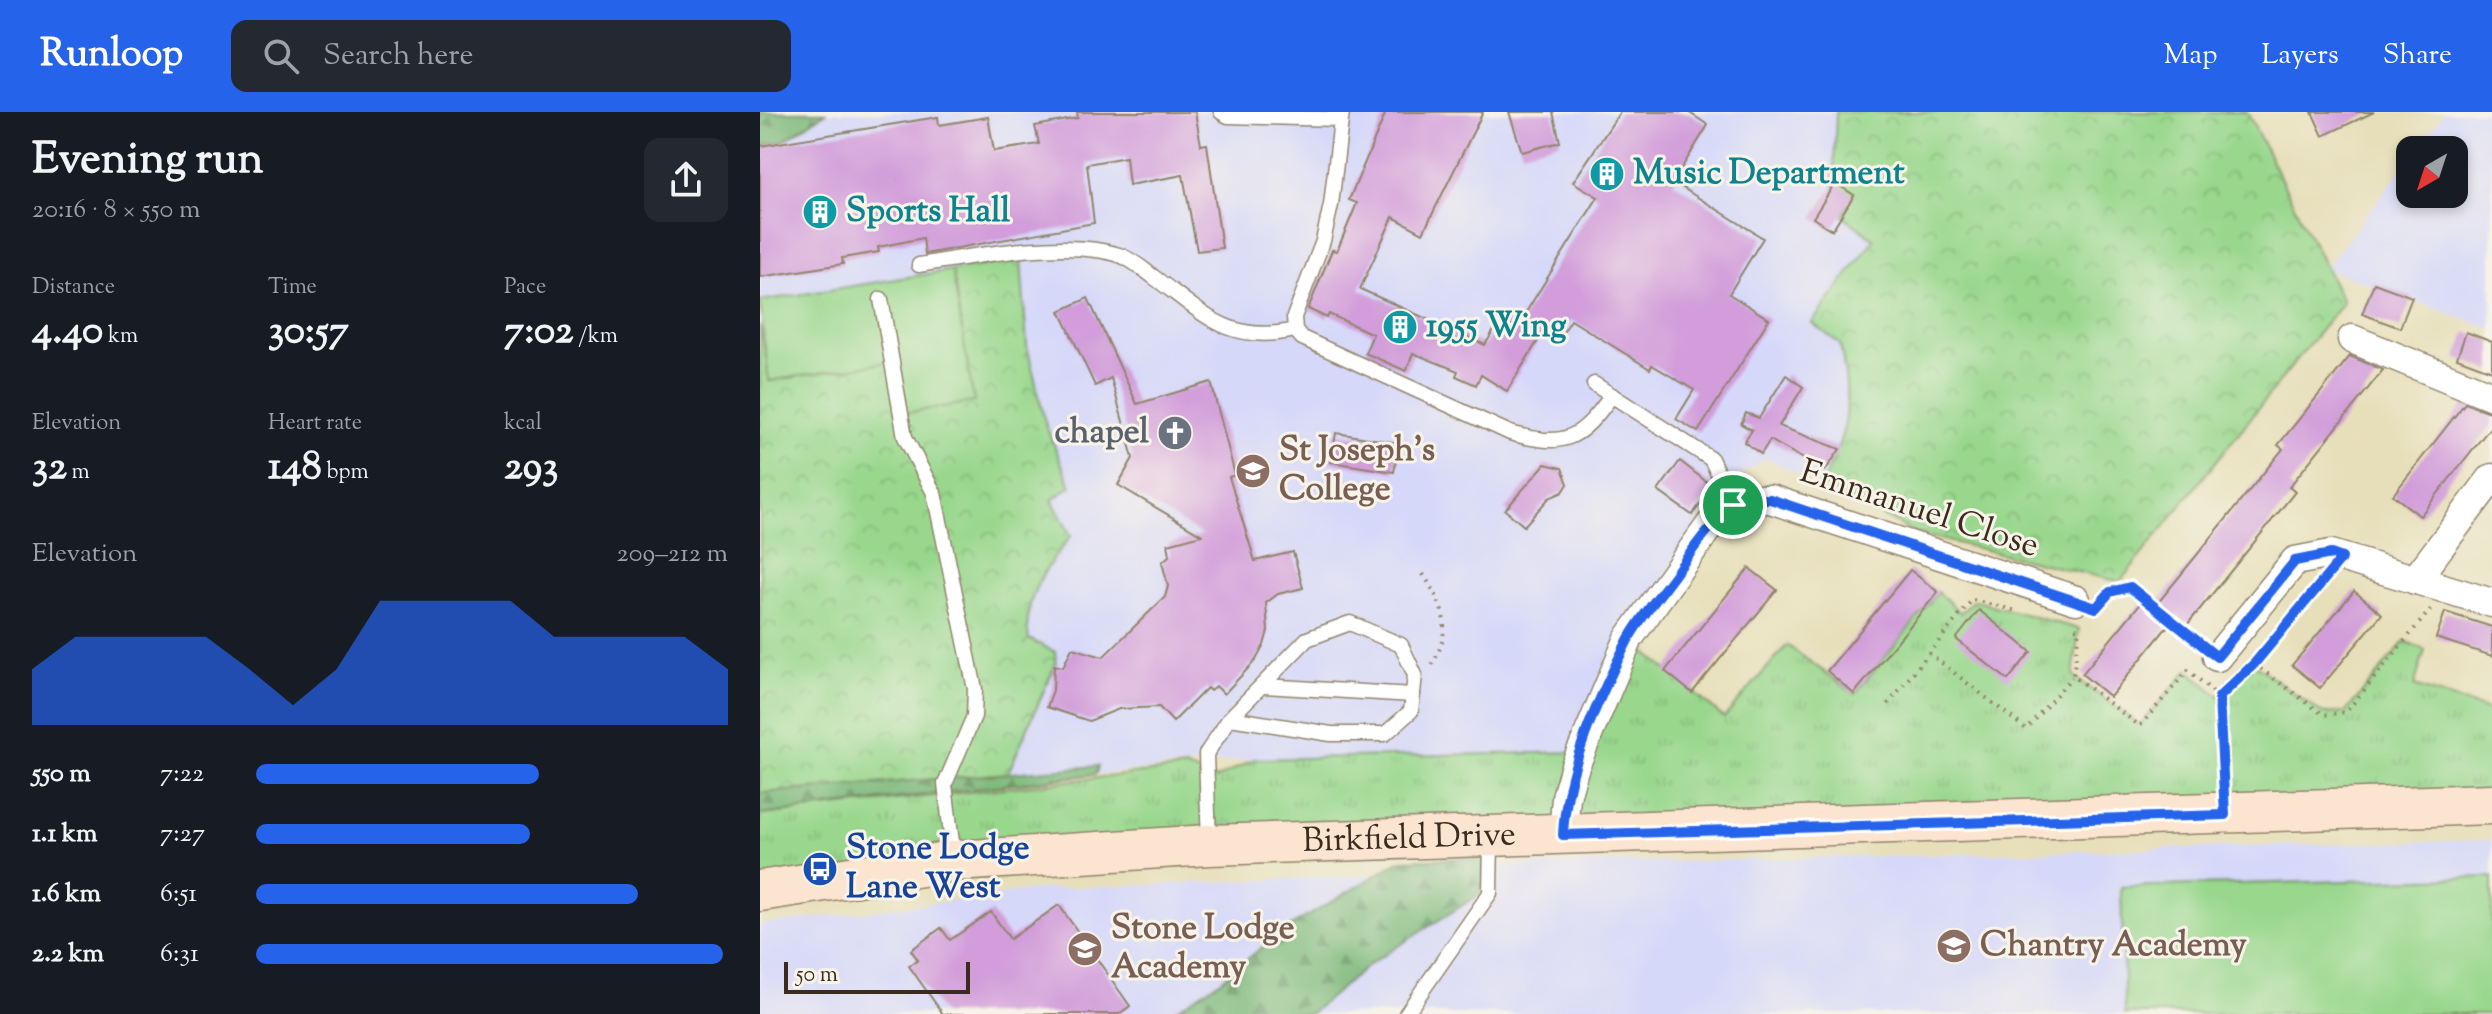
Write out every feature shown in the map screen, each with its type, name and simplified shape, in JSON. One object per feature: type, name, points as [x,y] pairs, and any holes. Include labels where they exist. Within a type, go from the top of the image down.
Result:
[{"type":"street","points":[[2352,339],[2492,396]]},
{"type":"street","points":[[2415,580],[2492,478]]},
{"type":"street","name":"Emmanuel Close","points":[[1733,505],[1750,499],[1770,499],[1983,569],[2072,612]]},
{"type":"street","points":[[1563,835],[1572,774],[1629,638],[1711,524],[1733,505]]},
{"type":"street","points":[[2217,657],[2295,561],[2331,554],[2492,603]]},
{"type":"street","name":"Birkfield Drive","points":[[760,891],[954,861],[1209,845],[2225,815],[2492,804]]},
{"type":"lane","points":[[1221,112],[1228,116],[1340,116],[1331,205],[1323,241],[1294,317],[1295,330],[1302,338],[1510,433],[1543,442],[1559,442],[1575,435],[1592,423],[1612,395]]},
{"type":"lane","points":[[919,265],[1039,249],[1103,252],[1130,260],[1232,331],[1273,335],[1295,330]]},
{"type":"lane","points":[[881,299],[905,437],[934,493],[975,689],[974,716],[945,784],[954,861]]},
{"type":"lane","points":[[1594,384],[1711,459],[1733,505]]},
{"type":"lane","points":[[1209,845],[1206,754],[1230,718],[1307,639],[1350,623],[1401,645],[1415,675],[1411,711],[1385,734],[1331,734],[1230,718]]},
{"type":"lane","points":[[1264,686],[1413,695]]},
{"type":"lane","points":[[1406,1014],[1490,893],[1491,836]]},
{"type":"path","points":[[2219,697],[2254,664],[2342,558]]},
{"type":"path","points":[[1888,704],[1973,600],[1983,569]]},
{"type":"path","points":[[1415,675],[1429,670],[1442,648],[1443,603],[1423,574]]},
{"type":"path","points":[[1929,653],[2026,729],[2073,676],[2079,629],[2072,612],[2096,608],[2110,592],[2130,587],[2217,657],[2225,815]]},
{"type":"path","points":[[2254,664],[2324,715],[2346,712],[2447,590]]},
{"type":"path","points":[[1973,600],[2029,614]]},
{"type":"path","points":[[2073,676],[2140,726],[2188,670],[2219,697]]},
{"type":"shaded area","name":"St Joseph's College","points":[[760,112],[2247,112],[2326,268],[2396,176],[2396,208],[2468,208],[2468,136],[2426,136],[2444,112],[2492,112],[2492,329],[2327,269],[2343,302],[2120,582],[1918,534],[1766,458],[1717,490],[1629,638],[1580,752],[1255,759],[760,808]]},
{"type":"shaded area","name":"Chantry Academy","points":[[2492,840],[2492,1014],[760,1014],[760,925],[1043,889],[1481,871],[1505,866]]},
{"type":"green space","points":[[760,112],[826,112],[782,142],[760,146]]},
{"type":"green space","points":[[1836,112],[2247,112],[2343,302],[2120,582],[1918,534],[1821,485],[1843,432],[1847,401],[1840,344],[1812,323],[1874,239],[1843,216],[1848,206],[1833,194]]},
{"type":"green space","points":[[1021,260],[1027,346],[1046,426],[1071,486],[1052,500],[1071,536],[1045,571],[1032,596],[1029,639],[1055,652],[1056,663],[1008,773],[760,793],[760,325],[770,381],[895,360],[973,402],[952,270]]},
{"type":"green space","points":[[952,270],[974,402],[904,413],[895,361],[769,381],[760,301]]},
{"type":"green space","points":[[1938,592],[1961,613],[1973,600],[2079,629],[2073,676],[2140,725],[2188,670],[2219,696],[2254,664],[2323,714],[2346,712],[2405,641],[2425,650],[2414,686],[2492,711],[2492,804],[1814,826],[760,891],[760,815],[1187,768],[1216,779],[1255,759],[1580,752],[1629,638],[1724,718],[1787,645],[1855,694]]},
{"type":"green space","points":[[1098,766],[1096,774],[760,815],[760,793]]},
{"type":"green space","points":[[1489,857],[1488,879],[1480,894],[1370,964],[1310,1014],[1169,1014],[1221,980],[1281,932],[1401,860]]},
{"type":"green space","points":[[2492,877],[2492,1014],[2125,1014],[2121,887]]},
{"type":"building","points":[[1077,112],[1195,112],[1201,145],[1207,144],[1222,248],[1197,251],[1183,175],[1129,185],[1126,157],[1087,164],[1094,223],[925,254],[923,238],[878,247],[879,252],[842,258],[843,264],[760,277],[760,146],[938,117],[939,125],[988,117],[994,151],[1039,144],[1035,126],[1078,118]]},
{"type":"building","points":[[1386,112],[1483,112],[1423,233],[1393,217],[1360,289],[1485,345],[1501,319],[1516,328],[1598,197],[1573,182],[1620,112],[1688,112],[1708,125],[1673,182],[1763,238],[1729,294],[1769,319],[1698,432],[1676,419],[1694,390],[1652,365],[1650,369],[1571,320],[1558,340],[1544,331],[1507,391],[1481,375],[1476,385],[1456,376],[1458,371],[1413,353],[1406,371],[1365,353],[1373,334],[1329,314],[1327,318],[1308,309],[1332,250],[1337,251],[1357,203],[1349,200]]},
{"type":"building","points":[[1509,112],[1553,112],[1560,142],[1522,152]]},
{"type":"building","points":[[2312,112],[2374,112],[2323,136]]},
{"type":"building","points":[[1835,183],[1854,195],[1832,230],[1813,218]]},
{"type":"building","points":[[2374,283],[2412,297],[2400,328],[2362,314]]},
{"type":"building","points":[[1088,298],[1137,404],[1211,382],[1235,475],[1229,477],[1255,561],[1293,552],[1303,588],[1278,594],[1266,603],[1268,631],[1264,645],[1256,660],[1224,694],[1216,686],[1210,691],[1207,688],[1173,722],[1159,707],[1119,709],[1089,721],[1047,707],[1053,690],[1054,665],[1063,667],[1072,648],[1103,657],[1165,597],[1168,586],[1162,562],[1170,555],[1168,544],[1202,535],[1118,485],[1133,458],[1111,378],[1095,386],[1060,311]]},
{"type":"building","points":[[2466,332],[2492,342],[2492,371],[2457,358]]},
{"type":"building","points":[[2350,356],[2383,370],[2289,487],[2295,492],[2187,625],[2176,616],[2110,697],[2082,674],[2143,600],[2153,609],[2283,449],[2278,445]]},
{"type":"building","points":[[1786,375],[1803,387],[1779,426],[1840,449],[1825,471],[1770,440],[1761,454],[1744,442],[1752,430],[1741,424],[1746,413],[1759,418]]},
{"type":"building","points":[[2465,403],[2492,413],[2492,425],[2420,516],[2393,495]]},
{"type":"building","points":[[1336,433],[1399,443],[1394,472],[1331,462]]},
{"type":"building","points":[[1680,461],[1713,487],[1692,515],[1658,491]]},
{"type":"building","points":[[1545,464],[1562,468],[1568,484],[1563,492],[1549,498],[1524,526],[1505,510]]},
{"type":"building","points":[[1749,568],[1777,590],[1692,693],[1665,671]]},
{"type":"building","points":[[1910,570],[1938,592],[1854,694],[1827,671]]},
{"type":"building","points":[[2354,591],[2382,614],[2320,688],[2292,665]]},
{"type":"building","points":[[1979,610],[2031,652],[2008,680],[1956,639]]},
{"type":"building","points":[[2445,612],[2492,627],[2492,656],[2436,638]]},
{"type":"building","points":[[1059,905],[1130,1006],[1119,1014],[943,1014],[909,966],[918,960],[911,950],[941,928],[950,940],[991,912],[1010,939]]},
{"type":"place","name":"Music Department","points":[[1607,174]]},
{"type":"place","name":"Sports Hall","points":[[820,212]]},
{"type":"place","name":"1955 Wing","points":[[1400,327]]},
{"type":"place","name":"chapel","points":[[1175,433]]},
{"type":"place","name":"St Joseph's College","points":[[1253,471]]},
{"type":"place","name":"Stone Lodge Lane West","points":[[820,869]]},
{"type":"place","name":"Chantry Academy","points":[[1954,946]]},
{"type":"place","name":"Stone Lodge Academy","points":[[1085,949]]},
{"type":"route","points":[[1750,499],[1770,499],[2096,608],[2110,592],[2130,587],[2217,657],[2295,561],[2331,554],[2342,558],[2254,664],[2219,697],[2225,815],[1563,835],[1566,797],[1575,766],[1629,638],[1711,524],[1733,505],[1750,499]]}]
